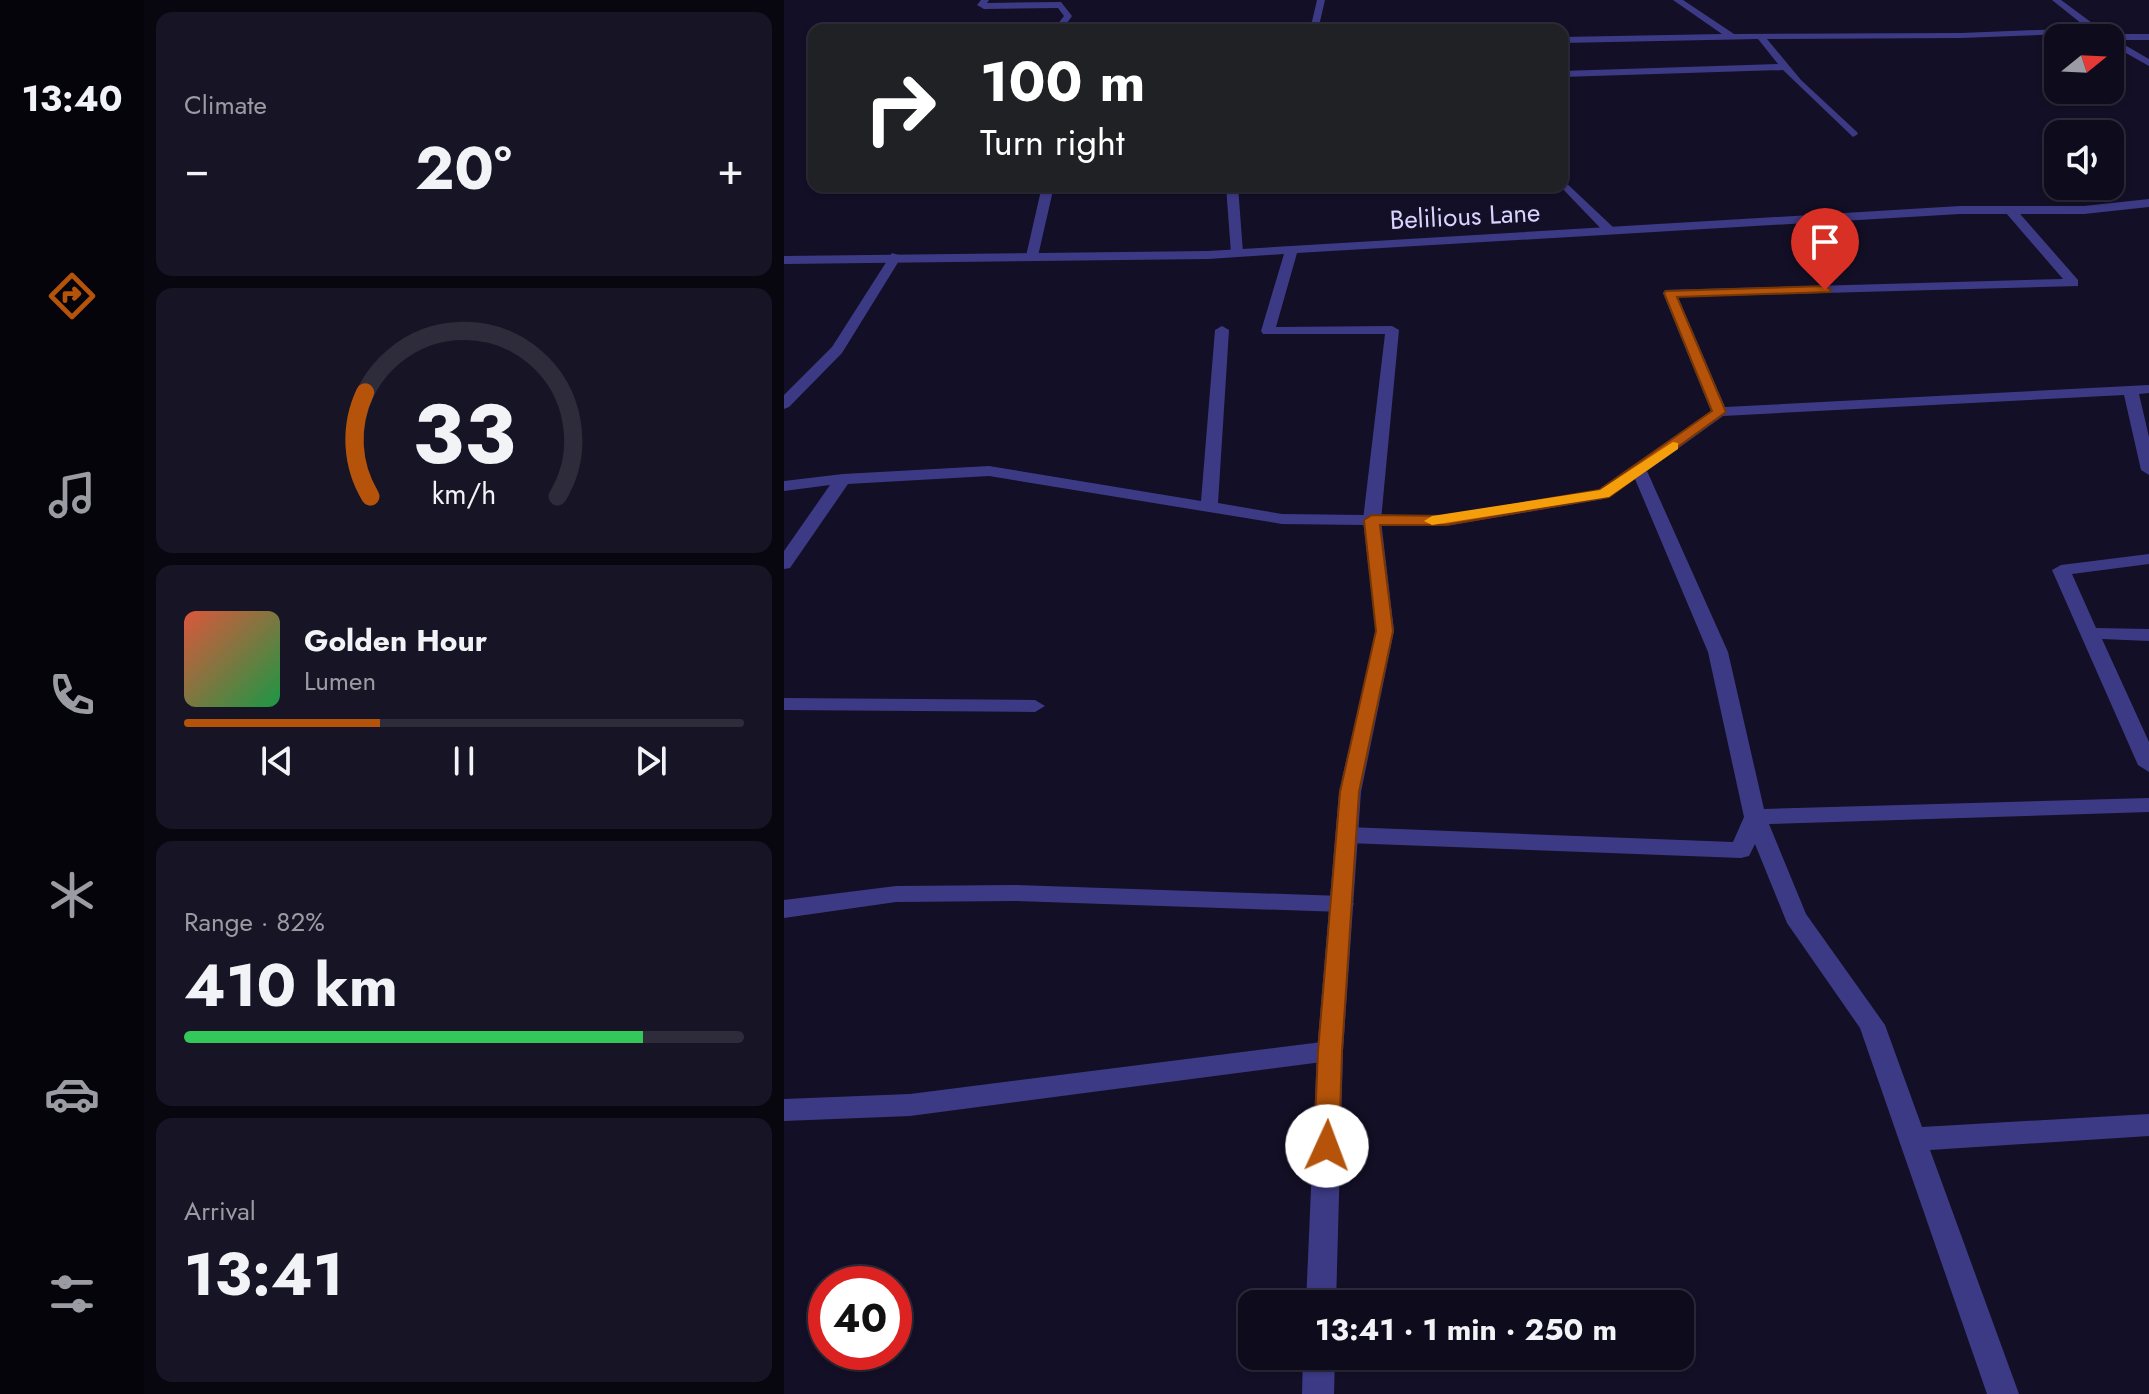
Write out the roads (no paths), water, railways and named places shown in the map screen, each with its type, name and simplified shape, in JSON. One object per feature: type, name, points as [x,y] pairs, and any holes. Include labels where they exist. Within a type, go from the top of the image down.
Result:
[{"type":"street","points":[[985,0],[981,5],[1061,5],[1068,16],[1062,24]]},
{"type":"street","points":[[1313,24],[1321,0]]},
{"type":"street","points":[[1677,0],[1731,36]]},
{"type":"street","points":[[2056,0],[2086,24]]},
{"type":"street","points":[[1568,40],[1759,35],[1957,37],[2044,33]]},
{"type":"street","points":[[1759,35],[1784,67],[1853,134]]},
{"type":"street","points":[[2124,38],[2149,37]]},
{"type":"street","points":[[2124,48],[2149,63]]},
{"type":"street","points":[[1568,74],[1784,67]]},
{"type":"street","points":[[1568,188],[1610,231]]},
{"type":"street","points":[[1032,256],[1047,192]]},
{"type":"street","points":[[1232,192],[1237,253]]},
{"type":"street","name":"Belilious Lane","points":[[784,260],[1237,253],[2010,210],[2084,210],[2149,203]]},
{"type":"street","points":[[1719,412],[1670,293],[2073,283],[2010,210]]},
{"type":"street","points":[[1292,250],[1268,331],[1392,330],[1372,520],[1385,631],[1350,792],[1330,1051],[1321,1290]]},
{"type":"street","points":[[784,404],[837,350],[896,256]]},
{"type":"street","points":[[1209,508],[1222,330]]},
{"type":"street","points":[[2130,389],[2149,470]]},
{"type":"street","points":[[784,486],[843,479],[989,471],[1282,519],[1446,521],[1604,494],[1719,412],[2149,389]]},
{"type":"street","points":[[1639,470],[1718,652],[1755,817],[1795,917],[1872,1025],[2003,1394]]},
{"type":"street","points":[[784,564],[843,479]]},
{"type":"street","points":[[2149,559],[2061,570],[2149,765]]},
{"type":"street","points":[[2088,633],[2149,635]]},
{"type":"street","points":[[784,704],[1035,706]]},
{"type":"street","points":[[1755,817],[2149,805]]},
{"type":"street","points":[[1347,835],[1741,850],[1755,817]]},
{"type":"street","points":[[784,909],[911,894],[1016,893],[1342,904]]},
{"type":"street","points":[[784,1110],[910,1105],[1330,1051]]},
{"type":"street","points":[[1914,1139],[2149,1125]]},
{"type":"street","points":[[1318,1394],[1319,1370]]}]
